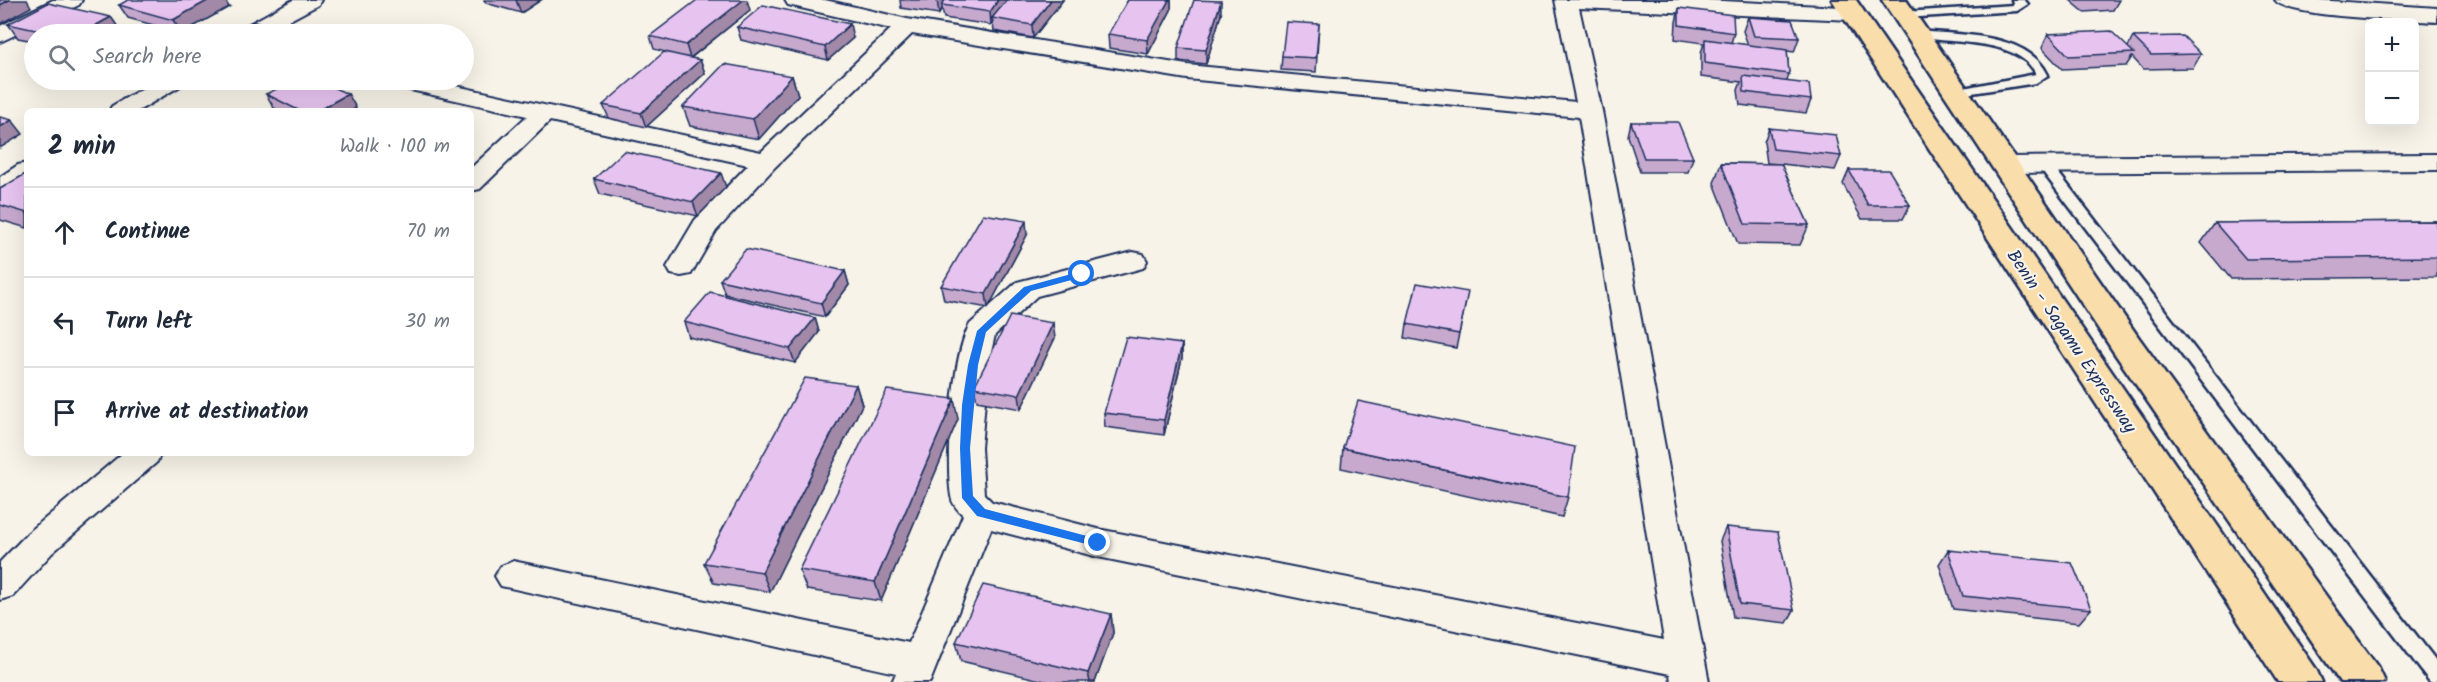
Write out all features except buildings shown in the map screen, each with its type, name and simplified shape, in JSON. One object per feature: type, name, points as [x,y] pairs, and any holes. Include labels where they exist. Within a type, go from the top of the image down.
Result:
[{"type":"highway","name":"Benin - Sagamu Expressway","points":[[1848,6],[2301,682]]},
{"type":"highway","points":[[1905,16],[2127,346],[2364,682]]},
{"type":"street","points":[[0,35],[71,0]]},
{"type":"street","points":[[266,24],[310,0]]},
{"type":"street","points":[[796,0],[907,26],[1187,72],[1590,111]]},
{"type":"street","points":[[1133,261],[1027,289],[981,331],[973,365],[965,448],[968,498],[981,513],[1098,543],[1688,671],[1590,111],[1566,0],[1848,6]]},
{"type":"street","points":[[2286,0],[2306,6],[2437,15]]},
{"type":"street","points":[[681,267],[705,226],[766,161],[907,26]]},
{"type":"street","points":[[126,108],[156,90]]},
{"type":"street","points":[[443,90],[766,161]]},
{"type":"street","points":[[474,180],[544,112]]},
{"type":"street","points":[[2005,165],[2437,162]]},
{"type":"street","points":[[0,189],[24,173]]},
{"type":"street","points":[[0,585],[40,543],[142,456]]},
{"type":"street","points":[[513,576],[916,672],[981,513]]},
{"type":"lane","points":[[1905,16],[2017,8],[2022,4],[2018,0]]},
{"type":"lane","points":[[1905,16],[2008,45],[2018,50],[2040,69],[2042,75],[2036,79],[1957,93]]},
{"type":"lane","points":[[2045,165],[2437,677]]},
{"type":"route","points":[[1082,274],[1027,289],[981,331],[973,365],[965,448],[968,498],[981,513],[1098,543]]}]
